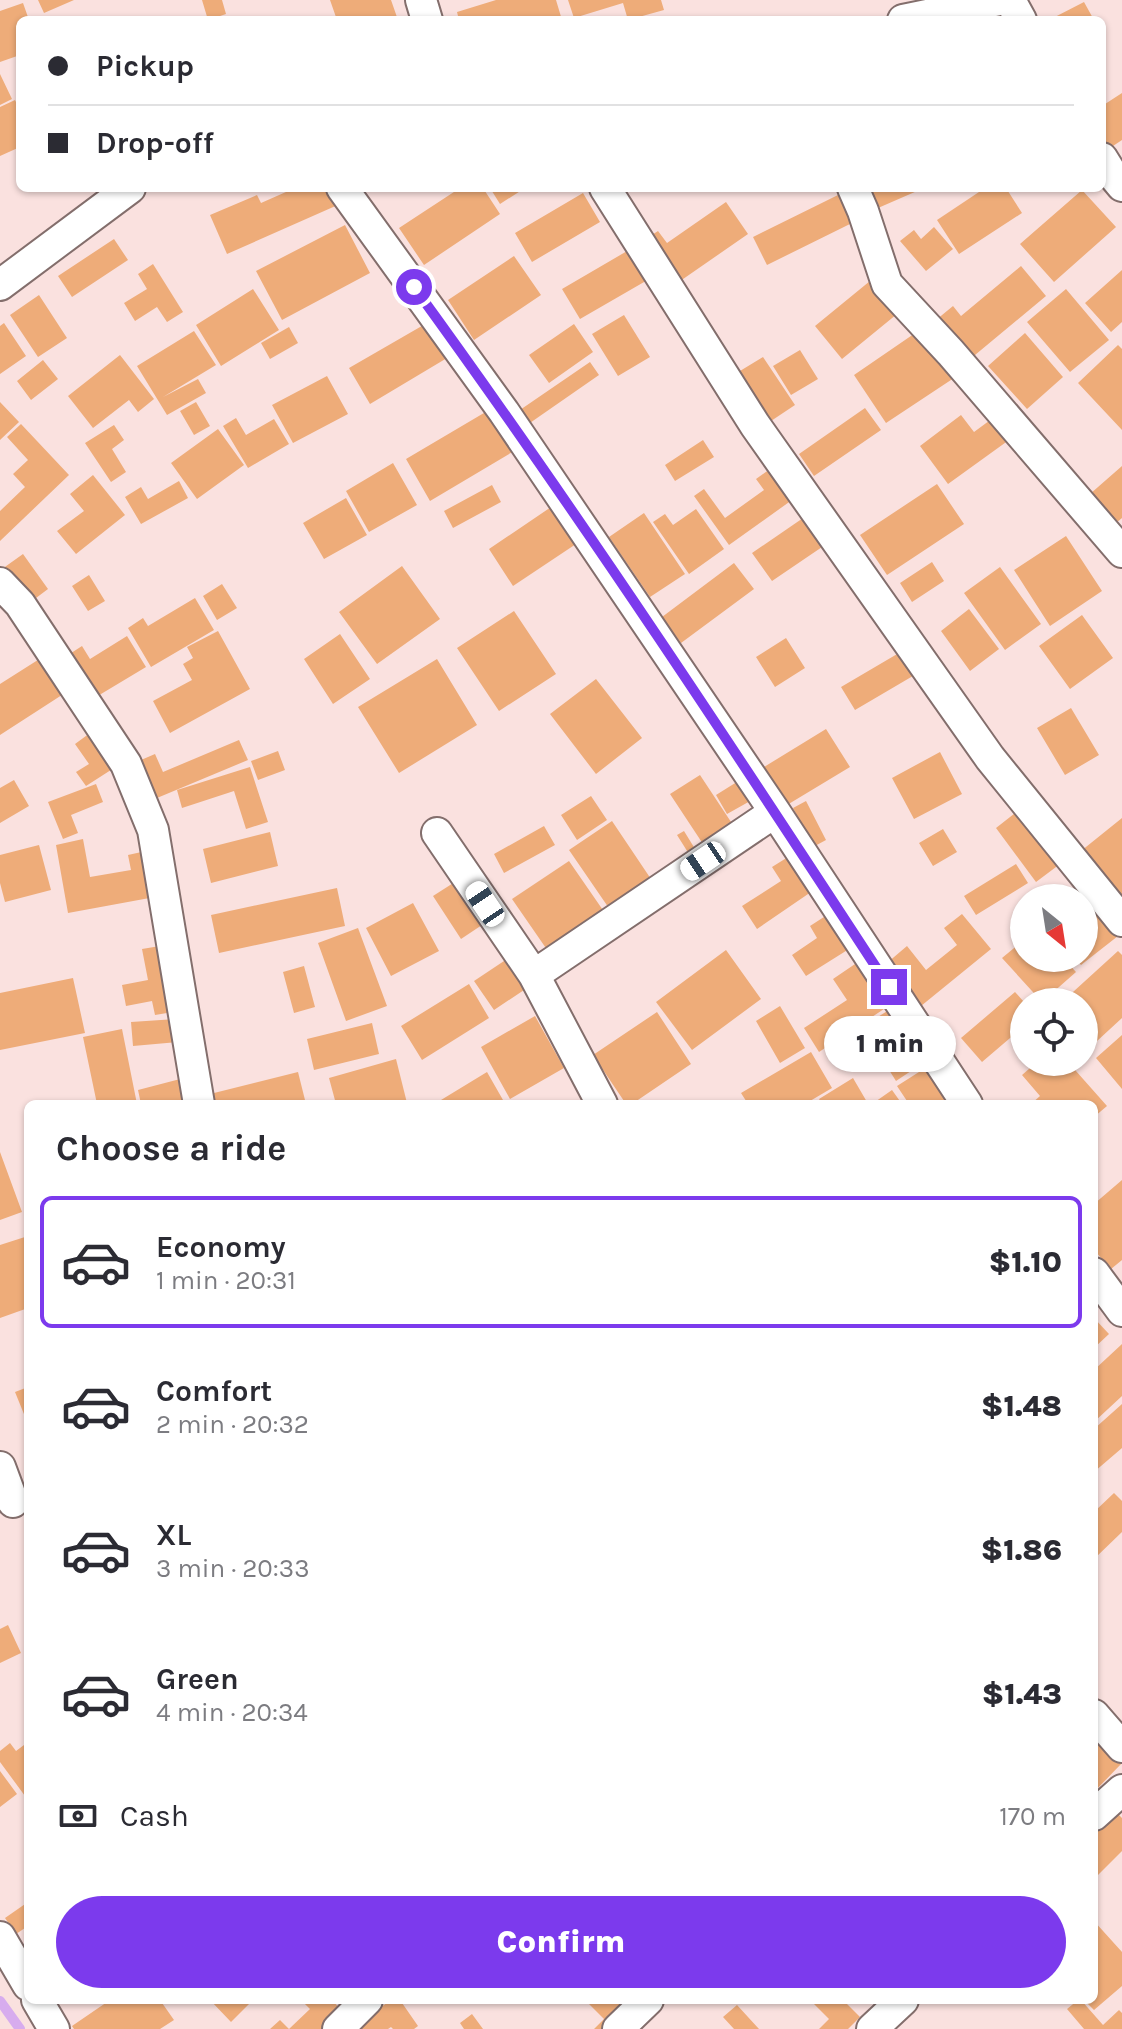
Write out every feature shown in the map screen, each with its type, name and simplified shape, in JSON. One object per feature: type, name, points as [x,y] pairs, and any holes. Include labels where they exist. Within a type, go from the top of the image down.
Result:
[{"type":"street","points":[[922,16],[999,0]]},
{"type":"street","points":[[1106,164],[1122,186]]},
{"type":"street","points":[[0,285],[125,192]]},
{"type":"street","points":[[345,192],[504,412],[775,812],[964,1100]]},
{"type":"street","points":[[608,192],[755,425],[954,707],[990,758],[1122,921]]},
{"type":"street","points":[[855,192],[887,284],[951,353],[1122,552]]},
{"type":"street","points":[[0,583],[20,604],[126,764],[153,830],[198,1100]]},
{"type":"street","points":[[534,975],[775,812]]},
{"type":"street","points":[[437,833],[534,975],[600,1100]]},
{"type":"street","points":[[1098,1278],[1122,1311]]},
{"type":"street","points":[[0,1467],[13,1502]]},
{"type":"street","points":[[1098,1720],[1122,1747]]},
{"type":"street","points":[[1098,1811],[1122,1790]]},
{"type":"street","points":[[12,1940],[24,1974]]},
{"type":"street","points":[[39,2004],[54,2029]]},
{"type":"street","points":[[338,2029],[363,2004]]},
{"type":"street","points":[[618,2029],[644,2004]]},
{"type":"street","points":[[872,2029],[899,2004]]},
{"type":"building","points":[[38,0],[74,0],[44,13]]},
{"type":"building","points":[[202,0],[222,0],[226,14],[207,16]]},
{"type":"building","points":[[330,0],[391,0],[397,16],[336,16]]},
{"type":"building","points":[[496,0],[556,0],[561,16],[458,16],[457,12]]},
{"type":"building","points":[[568,0],[661,0],[664,10],[642,16],[627,16],[623,3],[573,16]]},
{"type":"building","points":[[1084,2],[1092,16],[1057,16]]},
{"type":"building","points":[[23,3],[28,16],[16,16],[16,56],[0,62],[0,11]]},
{"type":"building","points":[[0,74],[12,99],[0,105]]},
{"type":"building","points":[[1122,93],[1122,140],[1110,148],[1106,142],[1106,103]]},
{"type":"building","points":[[16,102],[16,149],[0,156],[0,107]]},
{"type":"building","points":[[286,192],[335,192],[340,204],[227,254],[210,215],[257,195],[261,203]]},
{"type":"building","points":[[454,192],[486,192],[500,214],[424,265],[399,228]]},
{"type":"building","points":[[492,192],[519,192],[500,204]]},
{"type":"building","points":[[871,192],[915,192],[878,208]]},
{"type":"building","points":[[979,192],[1009,192],[1022,213],[959,254],[937,220]]},
{"type":"building","points":[[1080,192],[1084,192],[1116,227],[1054,282],[1020,244]]},
{"type":"building","points":[[583,193],[600,222],[532,262],[515,233]]},
{"type":"building","points":[[838,195],[852,223],[767,265],[753,237]]},
{"type":"building","points":[[726,202],[748,234],[673,286],[641,242],[658,231],[667,243]]},
{"type":"building","points":[[345,225],[370,273],[282,320],[256,271]]},
{"type":"building","points":[[934,227],[953,249],[926,271],[900,241],[914,230],[921,239]]},
{"type":"building","points":[[114,239],[128,260],[72,297],[58,276]]},
{"type":"building","points":[[634,247],[651,278],[580,319],[562,289]]},
{"type":"building","points":[[514,256],[541,295],[474,340],[448,300]]},
{"type":"building","points":[[153,264],[183,312],[167,322],[157,307],[135,321],[124,303],[147,289],[138,274]]},
{"type":"building","points":[[1021,266],[1046,296],[969,360],[936,320],[953,306],[961,316]]},
{"type":"building","points":[[1122,270],[1122,322],[1111,332],[1085,303]]},
{"type":"building","points":[[870,281],[897,314],[842,359],[815,326]]},
{"type":"building","points":[[253,289],[279,330],[221,366],[196,325]]},
{"type":"building","points":[[1066,289],[1109,340],[1070,372],[1027,322]]},
{"type":"building","points":[[39,295],[67,338],[38,357],[10,315]]},
{"type":"building","points":[[624,315],[650,357],[618,376],[592,334]]},
{"type":"building","points":[[4,323],[26,356],[0,374],[0,326]]},
{"type":"building","points":[[427,323],[447,358],[370,404],[349,368]]},
{"type":"building","points":[[574,324],[593,352],[549,383],[529,355]]},
{"type":"building","points":[[289,327],[298,343],[270,359],[261,343]]},
{"type":"building","points":[[924,327],[957,376],[886,423],[854,375]]},
{"type":"building","points":[[194,331],[216,365],[163,397],[198,379],[206,393],[167,415],[137,366]]},
{"type":"building","points":[[1025,333],[1063,377],[1027,409],[988,366]]},
{"type":"building","points":[[1118,345],[1122,349],[1122,430],[1078,383]]},
{"type":"building","points":[[800,350],[818,379],[791,395],[773,366]]},
{"type":"building","points":[[120,355],[154,399],[138,412],[129,400],[93,428],[68,396]]},
{"type":"building","points":[[763,357],[795,405],[768,423],[735,374]]},
{"type":"building","points":[[43,360],[58,379],[31,400],[17,381]]},
{"type":"building","points":[[590,362],[599,375],[527,425],[517,412]]},
{"type":"building","points":[[327,376],[348,414],[293,443],[272,405]]},
{"type":"building","points":[[0,402],[19,422],[0,440]]},
{"type":"building","points":[[196,402],[210,426],[194,435],[180,411]]},
{"type":"building","points":[[865,408],[881,430],[814,476],[799,454]]},
{"type":"building","points":[[489,410],[514,451],[430,501],[406,459]]},
{"type":"building","points":[[961,415],[974,432],[993,418],[1009,440],[948,484],[920,446]]},
{"type":"building","points":[[236,418],[246,435],[274,419],[289,444],[248,468],[223,426]]},
{"type":"building","points":[[21,424],[69,475],[0,541],[0,511],[25,487],[13,474],[28,460],[7,437]]},
{"type":"building","points":[[114,425],[124,440],[112,449],[126,472],[111,482],[85,443]]},
{"type":"building","points":[[218,429],[244,465],[197,499],[171,463]]},
{"type":"building","points":[[703,440],[714,457],[675,481],[665,465]]},
{"type":"building","points":[[393,463],[417,505],[369,532],[346,491]]},
{"type":"building","points":[[777,464],[799,495],[729,545],[694,496],[704,489],[725,518],[764,490],[756,479]]},
{"type":"building","points":[[1122,466],[1122,518],[1116,523],[1090,494]]},
{"type":"building","points":[[93,475],[125,515],[76,554],[57,531],[84,511],[70,494]]},
{"type":"building","points":[[179,481],[188,498],[141,524],[125,497],[141,487],[148,499]]},
{"type":"building","points":[[937,484],[964,524],[887,575],[860,535]]},
{"type":"building","points":[[492,485],[501,502],[453,528],[444,511]]},
{"type":"building","points":[[346,498],[367,535],[324,559],[303,523]]},
{"type":"building","points":[[557,503],[582,540],[513,586],[489,549]]},
{"type":"building","points":[[696,509],[724,549],[689,574],[653,522],[665,514],[673,525]]},
{"type":"building","points":[[644,513],[685,574],[650,597],[609,537]]},
{"type":"building","points":[[806,516],[825,545],[772,581],[752,553]]},
{"type":"building","points":[[1066,536],[1102,591],[1050,626],[1014,570]]},
{"type":"building","points":[[23,554],[48,589],[28,604],[2,569]]},
{"type":"building","points":[[932,562],[944,581],[912,602],[900,583]]},
{"type":"building","points":[[734,563],[754,589],[681,643],[662,617]]},
{"type":"building","points":[[402,566],[440,619],[377,664],[339,612]]},
{"type":"building","points":[[1000,567],[1041,624],[1005,650],[964,593]]},
{"type":"building","points":[[89,575],[105,601],[88,611],[72,586]]},
{"type":"building","points":[[222,584],[237,608],[217,620],[203,596]]},
{"type":"building","points":[[195,598],[214,630],[151,667],[128,628],[143,618],[148,626]]},
{"type":"building","points":[[969,609],[999,649],[970,671],[941,631]]},
{"type":"building","points":[[514,611],[556,674],[499,711],[457,648]]},
{"type":"building","points":[[1082,615],[1113,658],[1070,689],[1039,646]]},
{"type":"building","points":[[218,631],[250,689],[170,733],[153,701],[192,680],[183,664],[193,658],[187,647]]},
{"type":"building","points":[[340,634],[370,679],[333,704],[304,659]]},
{"type":"building","points":[[127,636],[146,667],[91,700],[65,657],[82,646],[90,659]]},
{"type":"building","points":[[786,638],[805,668],[775,687],[756,657]]},
{"type":"building","points":[[904,650],[918,673],[855,710],[841,687]]},
{"type":"building","points":[[41,658],[65,693],[0,735],[0,684]]},
{"type":"building","points":[[437,659],[477,725],[399,773],[358,707]]},
{"type":"building","points":[[596,679],[642,738],[596,774],[550,714]]},
{"type":"building","points":[[1071,708],[1099,755],[1065,775],[1037,728]]},
{"type":"building","points":[[826,729],[850,767],[787,805],[764,767]]},
{"type":"building","points":[[90,733],[114,768],[86,786],[76,772],[89,764],[75,744]]},
{"type":"building","points":[[239,740],[248,760],[157,798],[141,760],[155,754],[163,772]]},
{"type":"building","points":[[278,751],[285,770],[258,780],[251,761]]},
{"type":"building","points":[[940,752],[962,794],[914,819],[892,778]]},
{"type":"building","points":[[250,767],[268,822],[246,829],[234,791],[182,808],[177,790]]},
{"type":"building","points":[[700,775],[735,828],[705,847],[670,794]]},
{"type":"building","points":[[14,780],[29,806],[0,823],[0,788]]},
{"type":"building","points":[[740,780],[752,800],[727,814],[716,795]]},
{"type":"building","points":[[96,784],[103,802],[71,815],[78,833],[63,839],[48,802]]},
{"type":"building","points":[[591,796],[607,820],[577,840],[561,815]]},
{"type":"building","points":[[806,801],[826,840],[813,847],[793,808]]},
{"type":"building","points":[[1019,810],[1060,864],[1036,882],[996,828]]},
{"type":"building","points":[[1122,818],[1122,898],[1081,851]]},
{"type":"building","points":[[612,821],[657,888],[615,917],[569,850]]},
{"type":"building","points":[[544,826],[555,845],[504,873],[494,854]]},
{"type":"building","points":[[943,829],[957,852],[933,866],[919,843]]},
{"type":"building","points":[[684,831],[700,857],[689,854],[677,835]]},
{"type":"building","points":[[270,832],[278,866],[211,883],[203,849]]},
{"type":"building","points":[[83,839],[90,877],[131,870],[128,855],[146,851],[155,897],[68,913],[56,845]]},
{"type":"building","points":[[39,845],[51,890],[5,902],[0,883],[0,855]]},
{"type":"building","points":[[788,857],[811,892],[757,929],[742,906],[781,881],[772,867]]},
{"type":"building","points":[[569,861],[607,916],[550,954],[512,899]]},
{"type":"building","points":[[1016,864],[1028,883],[1010,884],[1010,894],[976,915],[964,896]]},
{"type":"building","points":[[458,880],[485,923],[461,939],[433,896]]},
{"type":"building","points":[[337,888],[345,926],[219,953],[211,915]]},
{"type":"building","points":[[413,903],[439,951],[391,976],[366,928]]},
{"type":"building","points":[[1098,911],[1118,936],[1098,952]]},
{"type":"building","points":[[962,914],[991,949],[921,1006],[887,963],[907,946],[926,970],[957,945],[944,928]]},
{"type":"building","points":[[827,915],[849,949],[806,976],[792,955],[817,938],[810,926]]},
{"type":"building","points":[[358,928],[387,1006],[346,1021],[318,943]]},
{"type":"building","points":[[160,946],[173,1012],[155,1015],[152,1001],[126,1006],[122,985],[148,980],[142,949]]},
{"type":"building","points":[[726,950],[761,999],[692,1050],[656,1002]]},
{"type":"building","points":[[1010,951],[1010,967],[1002,958]]},
{"type":"building","points":[[1118,951],[1122,955],[1122,1018],[1098,1040],[1098,988],[1077,988]]},
{"type":"building","points":[[507,959],[527,988],[494,1010],[474,981]]},
{"type":"building","points":[[858,962],[887,1007],[819,1052],[804,1028],[847,1000],[833,979]]},
{"type":"building","points":[[304,966],[315,1007],[294,1013],[283,972]]},
{"type":"building","points":[[1015,972],[1076,972],[1058,988],[1029,988]]},
{"type":"building","points":[[73,978],[85,1033],[0,1050],[0,993]]},
{"type":"building","points":[[469,984],[489,1018],[422,1060],[401,1026]]},
{"type":"building","points":[[1010,996],[1010,1038],[982,1062],[961,1038]]},
{"type":"building","points":[[780,1006],[805,1048],[780,1063],[756,1021]]},
{"type":"building","points":[[892,1008],[926,1061],[896,1081],[862,1027]]},
{"type":"building","points":[[657,1012],[691,1064],[638,1100],[623,1100],[593,1055]]},
{"type":"building","points":[[535,1016],[564,1068],[510,1099],[481,1047]]},
{"type":"building","points":[[176,1019],[178,1042],[133,1046],[131,1022]]},
{"type":"building","points":[[372,1023],[379,1054],[314,1070],[307,1039]]},
{"type":"building","points":[[122,1029],[136,1100],[96,1100],[83,1037]]},
{"type":"building","points":[[1122,1035],[1122,1089],[1098,1060],[1098,1056]]},
{"type":"building","points":[[811,1052],[832,1088],[812,1100],[745,1100],[741,1093]]},
{"type":"building","points":[[396,1059],[406,1100],[335,1100],[329,1078]]},
{"type":"building","points":[[930,1065],[953,1100],[906,1100],[897,1086]]},
{"type":"building","points":[[298,1072],[305,1100],[208,1100],[206,1095]]},
{"type":"building","points":[[487,1072],[503,1100],[441,1100]]},
{"type":"building","points":[[1023,1076],[1080,1076],[1107,1106],[1098,1114],[1098,1100],[1036,1100],[1040,1096]]},
{"type":"building","points":[[184,1078],[190,1100],[140,1100],[138,1090]]},
{"type":"building","points":[[853,1078],[866,1100],[820,1100]]},
{"type":"building","points":[[892,1090],[899,1100],[878,1100]]},
{"type":"building","points":[[0,1152],[22,1212],[0,1220]]},
{"type":"building","points":[[1122,1180],[1122,1260],[1111,1269],[1098,1254],[1098,1201]]},
{"type":"building","points":[[24,1237],[24,1309],[0,1318],[0,1245]]},
{"type":"building","points":[[1098,1322],[1109,1334],[1098,1344]]},
{"type":"building","points":[[1122,1344],[1122,1396],[1098,1418],[1098,1366]]},
{"type":"building","points":[[24,1389],[24,1414],[15,1392]]},
{"type":"building","points":[[1122,1404],[1122,1448],[1098,1469],[1098,1425]]},
{"type":"building","points":[[1114,1493],[1122,1501],[1122,1532],[1098,1555],[1098,1508]]},
{"type":"building","points":[[8,1625],[21,1653],[0,1663],[0,1629]]},
{"type":"building","points":[[1098,1737],[1122,1756],[1122,1763],[1098,1788]]},
{"type":"building","points":[[10,1743],[16,1751],[24,1745],[24,1795],[0,1762],[0,1751]]},
{"type":"building","points":[[0,1771],[17,1794],[0,1807]]},
{"type":"building","points":[[1116,1812],[1122,1818],[1122,1851],[1098,1875],[1098,1830]]},
{"type":"building","points":[[24,1905],[24,1929],[16,1934],[5,1918]]},
{"type":"building","points":[[1098,1925],[1122,1952],[1122,1986],[1094,2010],[1088,2004],[1098,2004]]},
{"type":"building","points":[[104,2004],[163,2004],[174,2020],[160,2029],[74,2029],[72,2026]]},
{"type":"building","points":[[214,2004],[249,2004],[231,2022]]},
{"type":"building","points":[[305,2004],[336,2004],[342,2011],[322,2029],[289,2029],[310,2009]]},
{"type":"building","points":[[385,2004],[403,2004],[418,2026],[414,2029],[350,2029]]},
{"type":"building","points":[[589,2004],[620,2004],[628,2015],[613,2029],[594,2029],[604,2019]]},
{"type":"building","points":[[814,2004],[847,2004],[860,2017],[848,2029],[819,2029],[829,2019]]},
{"type":"building","points":[[1073,2004],[1085,2004],[1103,2025],[1119,2010],[1122,2013],[1122,2029],[1084,2029],[1067,2009]]},
{"type":"building","points":[[737,2005],[759,2029],[734,2029],[723,2017]]},
{"type":"building","points":[[472,2014],[483,2029],[464,2029],[460,2023]]},
{"type":"building","points":[[280,2020],[289,2029],[270,2029]]},
{"type":"waterway","points":[[0,2001],[20,2029]]},
{"type":"route","points":[[414,287],[504,412],[775,812],[889,987]]}]
